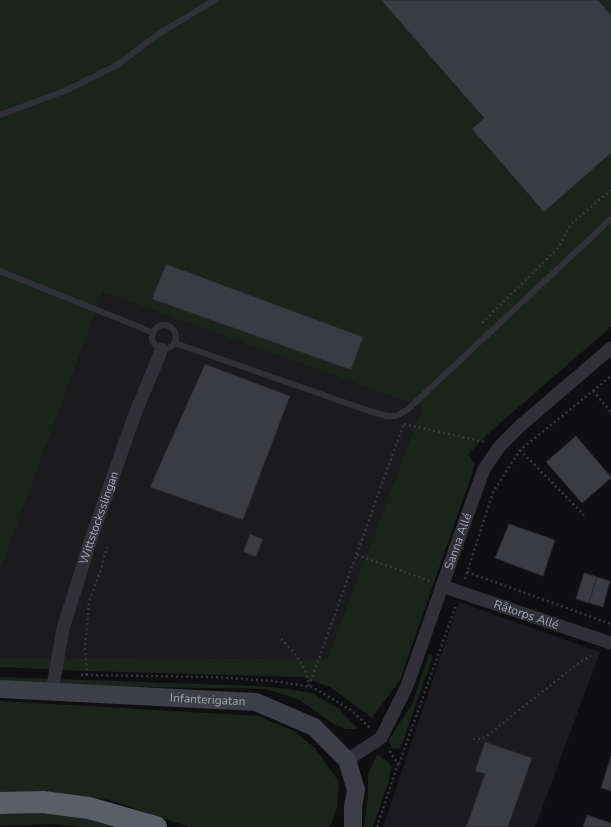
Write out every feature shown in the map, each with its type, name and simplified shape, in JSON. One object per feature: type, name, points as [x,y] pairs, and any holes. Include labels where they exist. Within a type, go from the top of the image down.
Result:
[{"type":"highway","points":[[0,803],[42,802],[89,808],[156,827]]},
{"type":"street","name":"Sanna Allé","points":[[347,760],[381,738],[407,686],[484,469],[500,446],[520,426],[611,348]]},
{"type":"street","name":"Wittstocksslingan","points":[[52,691],[62,629],[90,542],[135,414],[162,349]]},
{"type":"street","name":"Råtorps Allé","points":[[442,586],[611,643]]},
{"type":"street","name":"Infanterigatan","points":[[0,689],[256,702],[314,727],[347,760],[356,790],[353,807],[353,827]]},
{"type":"street","name":"Infanterigatan","points":[[340,827],[353,807]]},
{"type":"lane","points":[[0,115],[67,90],[117,65],[160,33],[215,0]]},
{"type":"lane","points":[[175,343],[369,411],[387,416],[396,416],[407,410],[611,219]]},
{"type":"lane","points":[[0,271],[153,333]]},
{"type":"lane","points":[[161,326],[169,326],[176,335],[175,343],[169,348],[158,348],[153,342],[153,333],[161,326]]},
{"type":"path","points":[[482,323],[559,247],[572,224],[611,190]]},
{"type":"path","points":[[398,764],[467,572],[493,492],[520,450],[611,376]]},
{"type":"path","points":[[593,391],[611,412]]},
{"type":"path","points":[[281,639],[289,647],[306,672],[309,686],[404,424],[407,410]]},
{"type":"path","points":[[404,424],[477,439],[500,446]]},
{"type":"path","points":[[520,450],[584,515]]},
{"type":"path","points":[[87,675],[85,648],[89,602],[107,547]]},
{"type":"path","points":[[357,555],[442,586]]},
{"type":"path","points":[[467,572],[611,624]]},
{"type":"path","points":[[473,739],[481,739],[487,736],[580,662],[591,656]]},
{"type":"shaded area","points":[[0,0],[611,0],[611,327],[491,431],[468,454],[475,465],[400,680],[372,718],[330,687],[303,677],[0,667],[0,658],[327,659],[422,407],[103,292],[0,571]]},
{"type":"shaded area","points":[[103,292],[422,407],[327,659],[0,658],[0,571]]},
{"type":"shaded area","points":[[459,602],[600,652],[535,827],[383,827]]},
{"type":"shaded area","points":[[429,654],[433,656],[403,741],[400,748],[393,749],[388,741],[412,704]]},
{"type":"shaded area","points":[[0,677],[257,686],[289,689],[312,693],[339,709],[358,729],[346,729],[332,723],[300,700],[266,689],[137,687],[0,681]]},
{"type":"shaded area","points":[[0,701],[259,716],[294,731],[315,748],[339,782],[337,808],[330,827],[189,827],[110,800],[39,791],[0,793]]},
{"type":"shaded area","points":[[377,754],[391,766],[389,780],[373,827],[364,827],[368,795],[368,774]]},
{"type":"shaded area","points":[[49,813],[91,818],[126,827],[80,827],[52,824],[0,826],[0,814]]},
{"type":"building","points":[[381,0],[598,0],[611,15],[611,153],[544,212],[472,129],[484,118]]},
{"type":"building","points":[[166,264],[363,337],[351,370],[152,299]]},
{"type":"building","points":[[205,364],[290,396],[243,520],[150,487]]},
{"type":"building","points":[[576,436],[611,477],[582,503],[546,462]]},
{"type":"building","points":[[509,524],[555,540],[543,576],[495,558]]},
{"type":"building","points":[[250,534],[263,539],[256,557],[243,552]]},
{"type":"building","points":[[584,573],[597,577],[589,603],[576,599]]},
{"type":"building","points":[[597,577],[610,581],[603,607],[589,603]]},
{"type":"building","points":[[485,742],[532,758],[508,827],[466,827],[485,774],[475,771]]},
{"type":"building","points":[[611,756],[611,791],[601,788]]},
{"type":"building","points":[[587,815],[611,823],[611,827],[583,827]]}]
